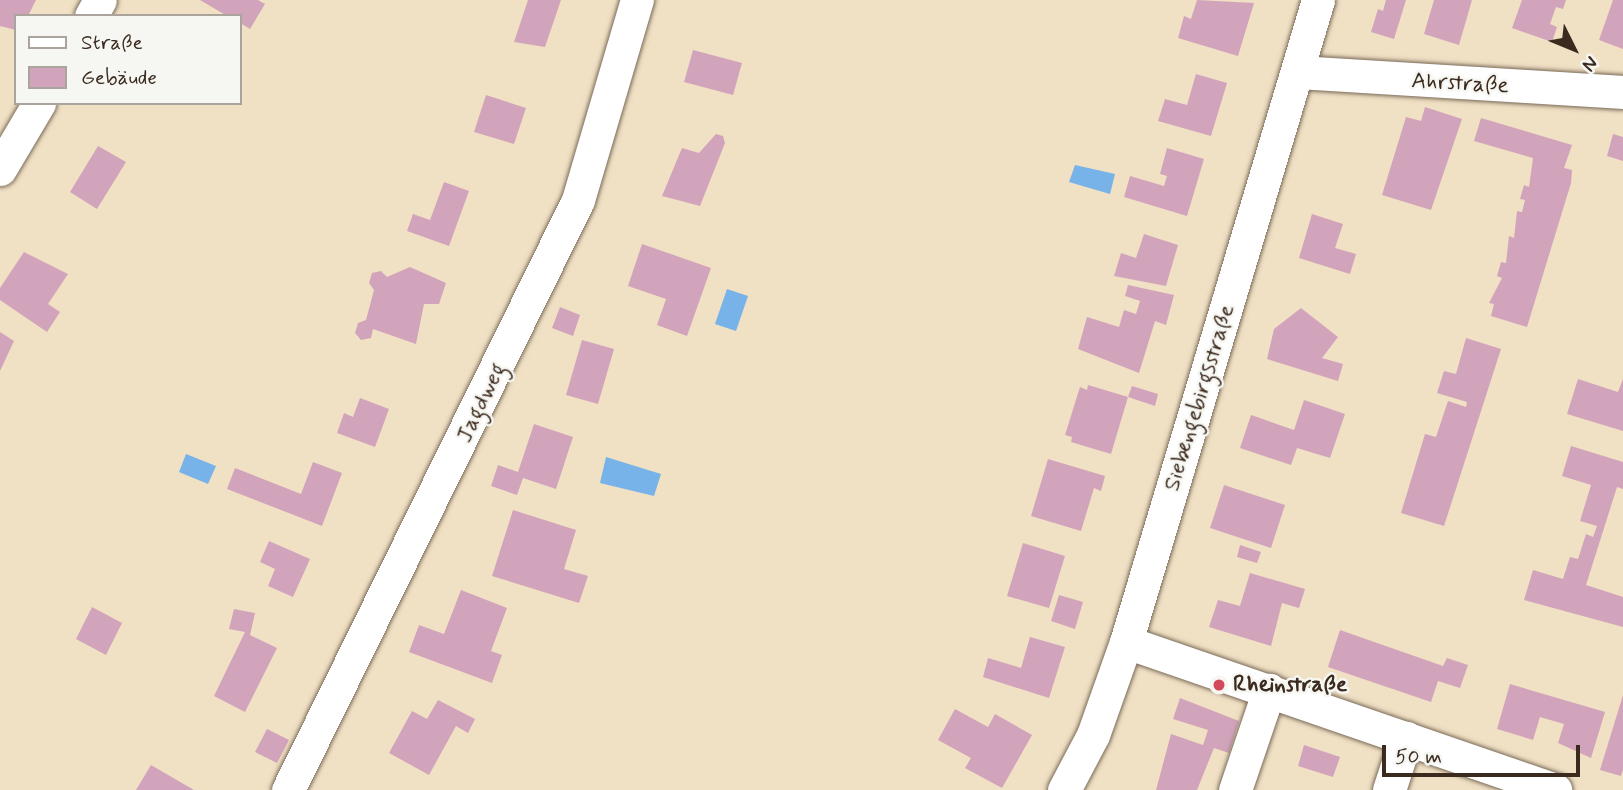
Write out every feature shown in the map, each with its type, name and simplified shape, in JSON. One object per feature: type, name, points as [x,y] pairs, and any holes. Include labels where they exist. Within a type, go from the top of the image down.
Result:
[{"type":"street","name":"Jagdweg","points":[[288,790],[578,200],[637,0]]},
{"type":"street","name":"Siebengebirgsstraße","points":[[1065,790],[1093,734],[1126,642],[1318,0]]},
{"type":"street","name":"Ahrstraße","points":[[1298,72],[1623,92]]},
{"type":"street","points":[[0,169],[38,105]]},
{"type":"street","points":[[1126,642],[1555,790]]},
{"type":"street","points":[[1235,790],[1269,690]]},
{"type":"street","points":[[1389,790],[1406,738]]},
{"type":"water","points":[[1075,165],[1115,174],[1110,194],[1069,182]]},
{"type":"water","points":[[727,289],[748,296],[736,331],[715,324]]},
{"type":"water","points":[[186,454],[216,466],[208,484],[179,472]]},
{"type":"water","points":[[606,457],[661,474],[654,496],[600,483]]},
{"type":"building","points":[[0,0],[36,0],[29,14],[14,14],[14,30],[0,26]]},
{"type":"building","points":[[200,0],[258,0],[265,4],[250,29],[242,24],[242,14],[224,14]]},
{"type":"building","points":[[528,0],[561,0],[545,47],[514,42]]},
{"type":"building","points":[[1197,0],[1254,3],[1238,56],[1178,38],[1184,16],[1191,19]]},
{"type":"building","points":[[1386,0],[1406,0],[1394,39],[1371,32],[1378,9],[1383,11]]},
{"type":"building","points":[[1434,0],[1472,0],[1459,45],[1424,34]]},
{"type":"building","points":[[1522,0],[1566,0],[1563,9],[1556,7],[1550,24],[1557,27],[1552,42],[1512,28]]},
{"type":"building","points":[[1613,0],[1623,0],[1623,49],[1599,40]]},
{"type":"building","points":[[693,50],[742,63],[733,95],[684,82]]},
{"type":"building","points":[[1196,74],[1227,83],[1211,136],[1158,121],[1165,99],[1187,105]]},
{"type":"building","points":[[486,95],[526,108],[514,144],[474,132]]},
{"type":"building","points":[[1425,107],[1462,119],[1431,210],[1382,195],[1406,117],[1421,121]]},
{"type":"building","points":[[1481,118],[1572,145],[1564,168],[1572,170],[1571,183],[1527,327],[1491,316],[1494,304],[1489,303],[1502,278],[1497,276],[1501,262],[1506,263],[1509,236],[1514,238],[1517,211],[1522,212],[1525,200],[1520,199],[1524,185],[1529,187],[1533,158],[1474,141]]},
{"type":"building","points":[[716,134],[723,136],[725,143],[700,206],[662,196],[682,148],[699,153]]},
{"type":"building","points":[[1613,134],[1623,137],[1623,161],[1607,156]]},
{"type":"building","points":[[98,146],[126,162],[97,209],[70,192]]},
{"type":"building","points":[[1167,148],[1204,159],[1187,216],[1124,197],[1130,176],[1164,186],[1167,176],[1160,174]]},
{"type":"building","points":[[444,182],[469,191],[449,246],[407,231],[413,214],[430,220]]},
{"type":"building","points":[[1312,214],[1343,224],[1335,248],[1356,254],[1350,274],[1299,258]]},
{"type":"building","points":[[1144,234],[1178,245],[1166,286],[1114,276],[1121,253],[1136,258]]},
{"type":"building","points":[[642,244],[711,268],[687,336],[657,325],[666,299],[628,286]]},
{"type":"building","points":[[24,252],[68,274],[48,304],[60,312],[47,332],[0,300],[0,288]]},
{"type":"building","points":[[410,267],[446,283],[439,304],[424,304],[416,344],[373,329],[371,338],[361,340],[355,333],[358,323],[366,320],[374,290],[369,283],[372,273],[381,271],[387,277]]},
{"type":"building","points":[[1128,285],[1174,295],[1166,325],[1155,321],[1139,373],[1078,349],[1087,317],[1119,327],[1124,310],[1136,314],[1140,301],[1125,296]]},
{"type":"building","points":[[560,307],[580,315],[573,336],[552,328]]},
{"type":"building","points":[[1301,308],[1338,337],[1322,358],[1343,364],[1338,381],[1267,359],[1274,329]]},
{"type":"building","points":[[0,332],[14,341],[0,371]]},
{"type":"building","points":[[1466,338],[1501,349],[1444,526],[1401,513],[1425,434],[1436,437],[1448,401],[1466,407],[1467,402],[1437,393],[1444,371],[1456,374]]},
{"type":"building","points":[[582,340],[614,349],[598,404],[566,395]]},
{"type":"building","points":[[1578,379],[1618,392],[1623,379],[1623,431],[1567,414]]},
{"type":"building","points":[[1088,385],[1128,397],[1111,454],[1071,442],[1072,437],[1065,435],[1080,387],[1087,390]]},
{"type":"building","points":[[1132,386],[1158,394],[1155,406],[1128,397]]},
{"type":"building","points":[[360,398],[389,409],[375,447],[337,433],[344,413],[353,417]]},
{"type":"building","points":[[1304,400],[1345,414],[1330,458],[1297,448],[1291,465],[1240,448],[1251,415],[1294,430]]},
{"type":"building","points":[[534,424],[573,437],[556,489],[523,478],[517,495],[491,486],[498,465],[518,472]]},
{"type":"building","points":[[1571,446],[1623,462],[1623,489],[1617,487],[1586,585],[1623,597],[1623,627],[1524,600],[1533,570],[1563,579],[1570,557],[1578,559],[1586,534],[1593,537],[1597,526],[1580,521],[1591,485],[1562,476]]},
{"type":"building","points":[[1048,459],[1105,476],[1101,491],[1094,488],[1081,531],[1031,516]]},
{"type":"building","points":[[313,462],[342,473],[322,526],[227,489],[235,468],[301,494]]},
{"type":"building","points":[[1224,485],[1285,505],[1271,548],[1210,528]]},
{"type":"building","points":[[513,510],[576,530],[564,569],[588,576],[579,603],[492,576]]},
{"type":"building","points":[[269,541],[310,559],[293,597],[268,586],[275,569],[260,562]]},
{"type":"building","points":[[1023,543],[1065,556],[1049,608],[1007,596]]},
{"type":"building","points":[[1240,545],[1261,552],[1257,563],[1237,557]]},
{"type":"building","points":[[1250,573],[1305,589],[1299,608],[1282,603],[1271,646],[1209,627],[1218,600],[1240,606]]},
{"type":"building","points":[[461,590],[507,608],[491,651],[502,655],[492,683],[409,652],[419,625],[444,634]]},
{"type":"building","points":[[1059,595],[1083,602],[1075,629],[1051,621]]},
{"type":"building","points":[[92,607],[122,623],[106,655],[76,639]]},
{"type":"building","points":[[234,609],[255,613],[250,635],[277,648],[245,712],[214,696],[245,632],[229,629]]},
{"type":"building","points":[[1340,630],[1443,666],[1447,658],[1468,665],[1460,688],[1438,681],[1431,702],[1328,667]]},
{"type":"building","points":[[1030,637],[1065,647],[1049,698],[983,677],[988,658],[1021,668]]},
{"type":"building","points":[[1510,684],[1605,712],[1591,758],[1558,743],[1564,724],[1540,717],[1533,740],[1497,729]]},
{"type":"building","points":[[1623,695],[1623,770],[1621,776],[1600,770]]},
{"type":"building","points":[[1180,698],[1239,721],[1229,753],[1214,748],[1197,790],[1156,790],[1171,734],[1203,745],[1208,730],[1173,719]]},
{"type":"building","points":[[438,700],[475,719],[468,733],[456,726],[429,775],[389,753],[412,711],[427,719]]},
{"type":"building","points":[[955,709],[988,727],[995,714],[1032,735],[1002,788],[965,768],[971,758],[938,740]]},
{"type":"building","points":[[267,729],[289,740],[277,763],[255,752]]},
{"type":"building","points":[[1304,745],[1340,757],[1333,777],[1298,766]]},
{"type":"building","points":[[151,765],[194,790],[136,790]]},
{"type":"place","name":"Rheinstraße","points":[[1219,685]]}]
